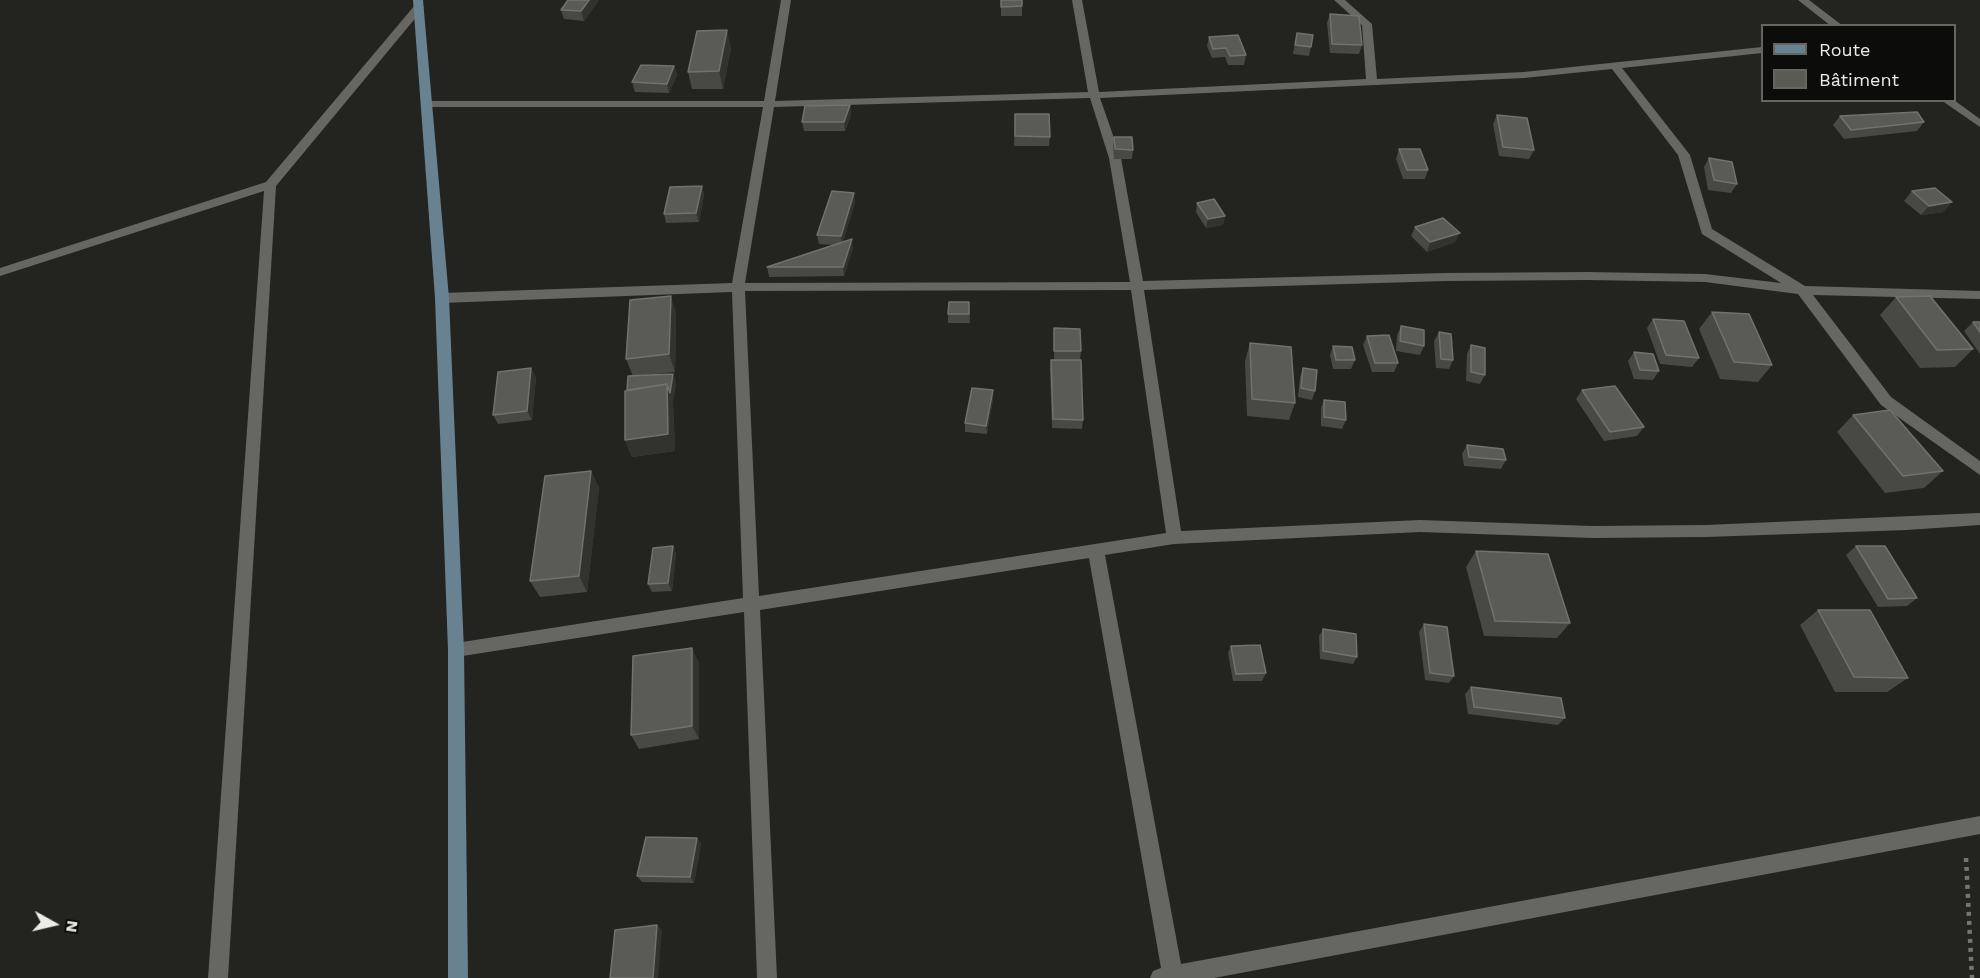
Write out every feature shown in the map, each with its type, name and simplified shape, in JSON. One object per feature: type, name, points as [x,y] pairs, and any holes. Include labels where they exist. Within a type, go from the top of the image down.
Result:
[{"type":"street","points":[[767,978],[738,287],[786,0]]},
{"type":"street","points":[[1077,0],[1094,95],[1115,158],[1137,286],[1174,538]]},
{"type":"street","points":[[1339,0],[1367,24],[1372,82]]},
{"type":"street","points":[[1803,0],[1835,24]]},
{"type":"street","points":[[419,3],[442,298],[456,650],[458,978]]},
{"type":"street","points":[[0,273],[270,185],[419,3]]},
{"type":"street","points":[[426,104],[768,104],[1094,95],[1524,75],[1761,50]]},
{"type":"street","points":[[1616,67],[1684,155],[1706,231],[1802,290],[1886,402],[1980,469]]},
{"type":"street","points":[[1949,102],[1978,121]]},
{"type":"street","points":[[218,978],[270,185]]},
{"type":"street","points":[[442,298],[738,287],[1137,286],[1446,277],[1587,276],[1705,278],[1802,290],[1980,295]]},
{"type":"street","points":[[456,650],[1174,538],[1420,526],[1593,532],[1706,531],[1907,524],[1980,519]]},
{"type":"street","points":[[1096,551],[1166,977],[1972,826]]},
{"type":"path","points":[[1972,826],[1972,978]]},
{"type":"building","points":[[568,0],[589,0],[581,11],[561,10]]},
{"type":"building","points":[[1001,0],[1022,0],[1022,6],[1001,7]]},
{"type":"building","points":[[1330,14],[1359,16],[1362,45],[1332,44]]},
{"type":"building","points":[[727,30],[719,71],[688,72],[697,31]]},
{"type":"building","points":[[1297,33],[1313,35],[1311,47],[1295,45]]},
{"type":"building","points":[[1238,35],[1246,55],[1230,56],[1226,48],[1213,49],[1209,37]]},
{"type":"building","points":[[641,65],[674,66],[667,84],[632,82]]},
{"type":"building","points":[[850,105],[844,122],[802,122],[805,106]]},
{"type":"building","points":[[1917,112],[1924,122],[1851,130],[1840,116]]},
{"type":"building","points":[[1015,114],[1049,114],[1050,137],[1015,136]]},
{"type":"building","points":[[1497,115],[1527,118],[1534,150],[1503,147]]},
{"type":"building","points":[[1114,137],[1132,137],[1133,150],[1115,149]]},
{"type":"building","points":[[1399,149],[1420,149],[1428,170],[1407,170]]},
{"type":"building","points":[[1709,158],[1732,162],[1737,184],[1714,180]]},
{"type":"building","points":[[702,186],[696,213],[664,214],[670,187]]},
{"type":"building","points":[[1935,188],[1952,202],[1929,206],[1912,191]]},
{"type":"building","points":[[832,191],[854,193],[841,236],[817,235]]},
{"type":"building","points":[[1214,199],[1225,216],[1208,219],[1197,203]]},
{"type":"building","points":[[1443,218],[1460,233],[1430,242],[1415,227]]},
{"type":"building","points":[[852,239],[843,267],[767,267]]},
{"type":"building","points":[[671,296],[669,354],[626,359],[630,300]]},
{"type":"building","points":[[1930,296],[1973,349],[1937,350],[1896,297]]},
{"type":"building","points":[[949,302],[969,302],[969,314],[948,314]]},
{"type":"building","points":[[1712,312],[1749,314],[1772,365],[1734,362]]},
{"type":"building","points":[[1653,319],[1684,321],[1699,358],[1666,355]]},
{"type":"building","points":[[1973,322],[1980,322],[1980,332]]},
{"type":"building","points":[[1401,326],[1424,330],[1424,346],[1400,341]]},
{"type":"building","points":[[1054,328],[1080,329],[1081,351],[1054,351]]},
{"type":"building","points":[[1439,332],[1451,334],[1453,360],[1441,359]]},
{"type":"building","points":[[1389,335],[1398,363],[1375,363],[1367,336]]},
{"type":"building","points":[[1250,343],[1291,347],[1295,403],[1252,399]]},
{"type":"building","points":[[1471,345],[1485,348],[1485,375],[1471,372]]},
{"type":"building","points":[[1333,346],[1352,347],[1355,360],[1336,360]]},
{"type":"building","points":[[1634,352],[1653,354],[1659,371],[1640,370]]},
{"type":"building","points":[[1051,360],[1081,360],[1083,420],[1053,419]]},
{"type":"building","points":[[531,368],[527,411],[493,415],[498,372]]},
{"type":"building","points":[[1303,368],[1317,370],[1315,391],[1301,388]]},
{"type":"building","points":[[673,374],[670,393],[667,384],[627,390],[628,376]]},
{"type":"building","points":[[667,384],[668,434],[625,440],[625,391]]},
{"type":"building","points":[[1615,386],[1644,427],[1610,432],[1582,390]]},
{"type":"building","points":[[972,388],[993,390],[986,426],[965,423]]},
{"type":"building","points":[[1324,400],[1345,402],[1346,420],[1324,417]]},
{"type":"building","points":[[1890,410],[1943,471],[1903,476],[1853,415]]},
{"type":"building","points":[[1467,445],[1503,449],[1506,460],[1469,457]]},
{"type":"building","points":[[591,471],[579,576],[530,581],[545,476]]},
{"type":"building","points":[[673,546],[668,583],[648,584],[653,548]]},
{"type":"building","points":[[1856,546],[1885,546],[1917,598],[1888,599]]},
{"type":"building","points":[[1476,551],[1548,554],[1570,623],[1495,621]]},
{"type":"building","points":[[1818,610],[1870,610],[1908,678],[1854,677]]},
{"type":"building","points":[[1424,624],[1447,627],[1454,676],[1430,673]]},
{"type":"building","points":[[1323,629],[1356,634],[1357,657],[1323,651]]},
{"type":"building","points":[[1260,645],[1266,673],[1236,674],[1231,646]]},
{"type":"building","points":[[692,648],[692,726],[631,735],[633,656]]},
{"type":"building","points":[[1471,687],[1561,698],[1565,718],[1474,707]]},
{"type":"building","points":[[646,837],[697,838],[690,877],[637,876]]},
{"type":"building","points":[[657,925],[653,978],[610,978],[615,930]]}]
